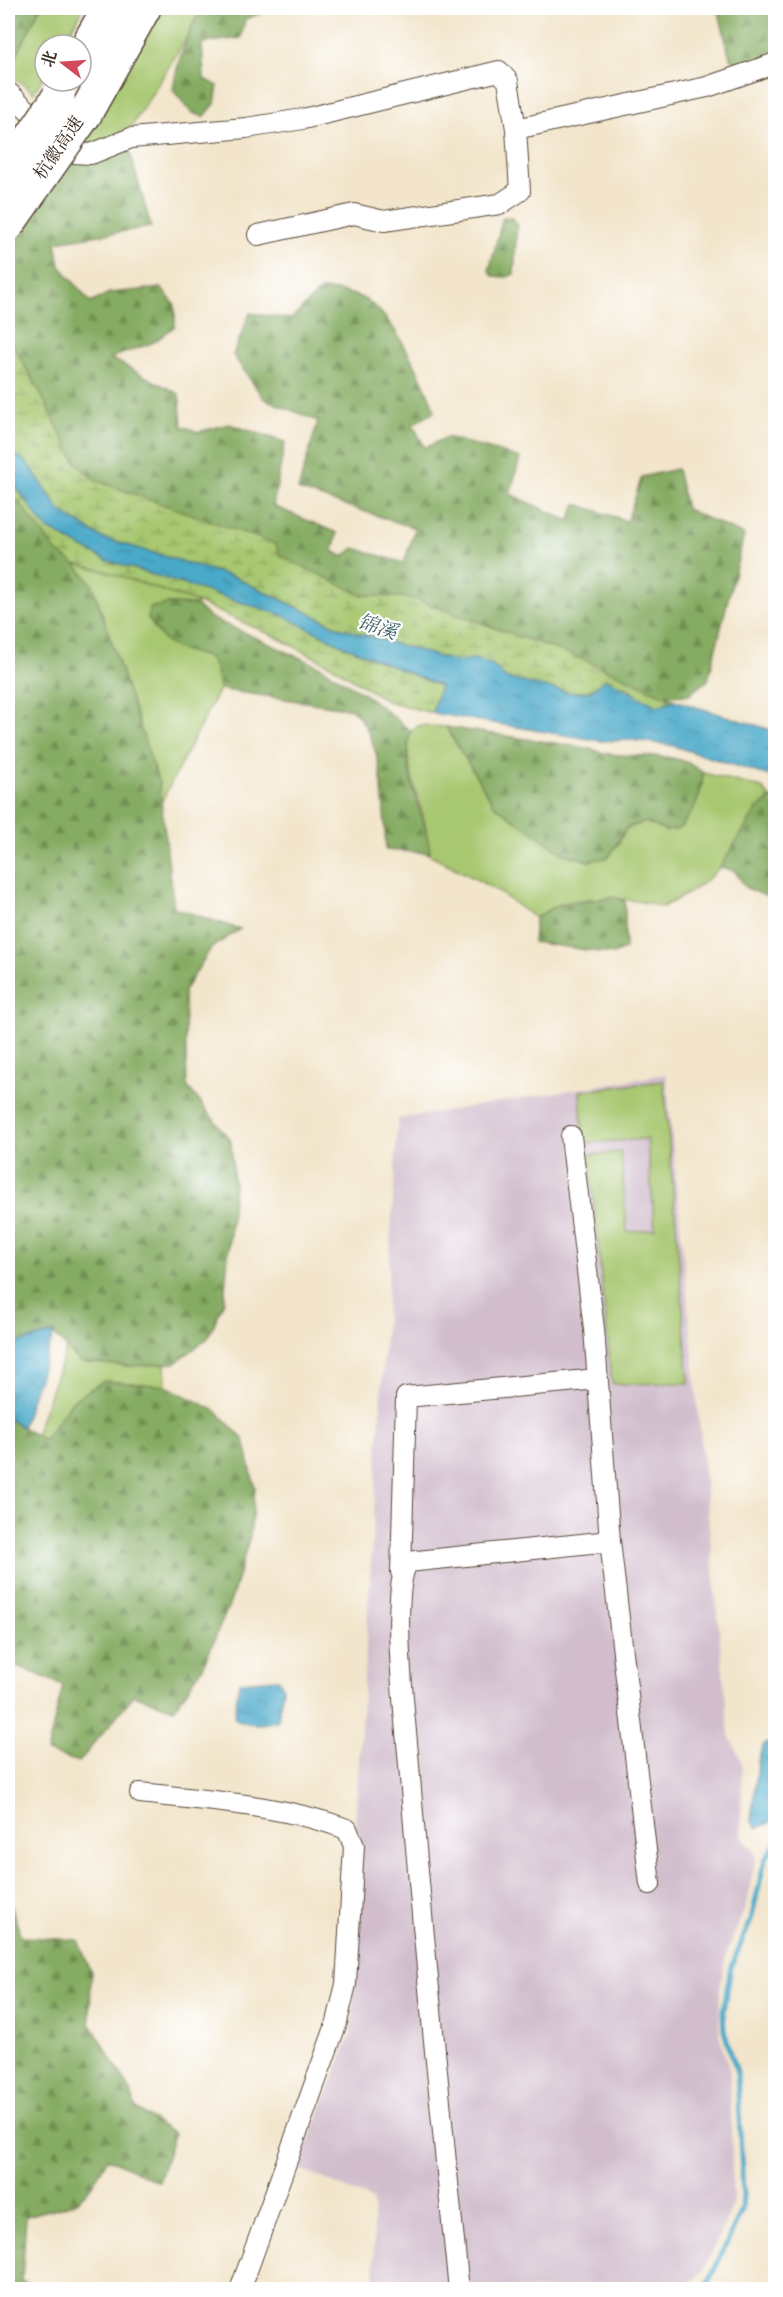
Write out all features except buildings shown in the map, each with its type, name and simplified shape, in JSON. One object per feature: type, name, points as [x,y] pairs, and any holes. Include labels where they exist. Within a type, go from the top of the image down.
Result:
[{"type":"highway","points":[[93,36],[109,8]]},
{"type":"highway","name":"杭徽高速","points":[[8,173],[144,8]]},
{"type":"highway","name":"杭徽高速","points":[[8,224],[70,98]]},
{"type":"street","points":[[516,129],[707,87],[776,63]]},
{"type":"street","points":[[8,92],[74,153],[91,154],[138,137],[246,128],[303,119],[499,71],[508,81],[516,129],[520,191],[500,204],[384,221],[354,214],[258,235]]},
{"type":"street","points":[[571,1136],[598,1379],[610,1541],[650,1884]]},
{"type":"street","points":[[459,2289],[425,1966],[399,1636],[406,1397],[598,1379]]},
{"type":"street","points":[[402,1572],[408,1562],[610,1541]]},
{"type":"street","points":[[140,1793],[254,1806],[314,1817],[347,1829],[354,1846],[346,1984],[337,2022],[240,2289]]},
{"type":"shaded area","points":[[666,1074],[729,1735],[742,1762],[741,1834],[756,1855],[747,1903],[726,1955],[720,1988],[719,2033],[730,2073],[733,2205],[704,2269],[683,2289],[375,2289],[373,2200],[298,2168],[351,2034],[362,1848],[355,1825],[398,1119]]},
{"type":"green space","points":[[8,8],[40,8],[8,72],[8,41],[16,38]]},
{"type":"green space","points":[[40,8],[84,8],[69,33],[33,33],[33,92],[8,73]]},
{"type":"green space","points":[[159,8],[201,8],[183,44],[132,126],[101,142],[81,144]]},
{"type":"green space","points":[[201,8],[273,9],[245,19],[241,38],[202,43],[204,79],[218,86],[215,104],[204,117],[191,112],[173,90],[180,58]]},
{"type":"green space","points":[[718,8],[775,8],[775,52],[749,63],[735,62],[730,58]]},
{"type":"green space","points":[[129,149],[151,227],[56,242],[60,266],[91,303],[109,293],[161,288],[175,305],[175,326],[154,342],[110,358],[179,394],[182,426],[198,432],[229,424],[285,442],[273,506],[337,533],[333,551],[343,557],[354,548],[404,563],[415,528],[298,490],[318,421],[264,399],[233,355],[250,313],[291,319],[321,290],[342,292],[362,298],[385,317],[396,332],[430,398],[435,411],[413,424],[425,448],[447,437],[520,458],[510,494],[569,521],[576,504],[627,521],[642,477],[677,469],[686,509],[744,535],[708,680],[688,695],[664,696],[585,660],[411,598],[361,595],[280,556],[275,544],[94,480],[74,460],[37,387],[8,337],[8,253],[65,167]]},
{"type":"green space","points":[[503,217],[511,218],[517,223],[514,274],[507,277],[493,276],[489,271]]},
{"type":"green space","points":[[8,337],[37,387],[74,460],[94,480],[275,544],[281,556],[361,595],[411,598],[585,660],[674,700],[658,706],[642,700],[626,686],[570,693],[505,678],[492,665],[474,659],[457,662],[339,627],[234,577],[100,537],[60,511],[30,466],[8,448]]},
{"type":"green space","points":[[8,482],[17,488],[46,528],[106,560],[282,615],[342,645],[440,686],[432,713],[387,701],[334,667],[274,636],[199,603],[102,570],[75,564],[56,551],[20,503],[8,498]]},
{"type":"green space","points":[[8,498],[20,503],[56,551],[75,564],[92,584],[159,784],[174,908],[240,929],[211,948],[184,991],[187,1086],[231,1141],[234,1185],[224,1301],[208,1338],[175,1363],[130,1366],[80,1362],[53,1333],[13,1344],[8,1342]]},
{"type":"green space","points":[[75,564],[102,570],[199,603],[195,605],[168,604],[148,617],[167,643],[210,658],[216,669],[219,689],[161,803],[159,784],[92,584]]},
{"type":"green space","points":[[168,604],[195,605],[211,618],[321,667],[369,697],[411,731],[408,746],[410,777],[428,838],[430,853],[386,850],[383,794],[377,756],[363,723],[352,709],[219,689],[216,669],[210,658],[173,647],[155,629],[148,617],[150,608]]},
{"type":"green space","points":[[420,725],[446,727],[494,805],[564,854],[618,845],[626,829],[645,822],[666,831],[679,829],[696,803],[703,773],[762,788],[770,798],[755,814],[727,859],[714,874],[686,895],[662,907],[623,899],[567,902],[535,918],[496,890],[427,853],[425,823],[412,777],[408,747],[411,731]]},
{"type":"green space","points":[[446,727],[587,748],[610,754],[659,756],[682,761],[693,765],[703,773],[699,797],[693,810],[679,829],[666,831],[645,822],[626,828],[609,857],[589,861],[564,854],[494,805]]},
{"type":"green space","points":[[775,796],[775,900],[746,888],[735,871],[720,867],[757,809]]},
{"type":"green space","points":[[613,897],[625,901],[625,949],[613,954],[533,942],[535,918],[555,906]]},
{"type":"green space","points":[[664,1081],[689,1383],[612,1384],[589,1155],[621,1152],[627,1232],[655,1229],[647,1139],[583,1143],[580,1091]]},
{"type":"green space","points":[[67,1347],[80,1362],[130,1366],[165,1364],[166,1386],[104,1381],[73,1400],[44,1440],[35,1435]]},
{"type":"green space","points":[[104,1381],[166,1386],[216,1411],[244,1440],[255,1488],[250,1536],[231,1600],[203,1667],[174,1709],[134,1695],[79,1762],[47,1752],[63,1685],[8,1662],[8,1422],[10,1420],[44,1440],[73,1400]]},
{"type":"green space","points":[[8,1896],[21,1937],[78,1940],[91,1972],[90,2023],[130,2089],[136,2109],[174,2134],[159,2182],[108,2158],[91,2186],[76,2201],[26,2216],[22,2281],[39,2289],[8,2289]]},
{"type":"water","points":[[8,448],[30,466],[60,511],[100,537],[234,577],[338,627],[457,662],[474,659],[493,665],[505,678],[570,693],[589,692],[605,679],[658,706],[674,700],[775,731],[775,778],[670,745],[632,740],[601,741],[432,713],[440,686],[342,645],[282,615],[106,560],[46,528],[17,488],[8,482]]},
{"type":"water","points":[[54,1333],[22,1427],[11,1420],[8,1422],[8,1342],[13,1344]]},
{"type":"water","points":[[279,1679],[283,1687],[278,1720],[256,1724],[234,1718],[239,1682]]},
{"type":"water","points":[[775,1742],[775,1813],[770,1823],[757,1828],[751,1821],[759,1756],[764,1744]]},
{"type":"waterway","points":[[705,2290],[742,2210],[737,2072],[724,2031],[723,2011],[731,1967],[751,1920],[765,1860],[776,1843]]},
{"type":"water label","name":"锦溪","points":[[377,629]]}]
